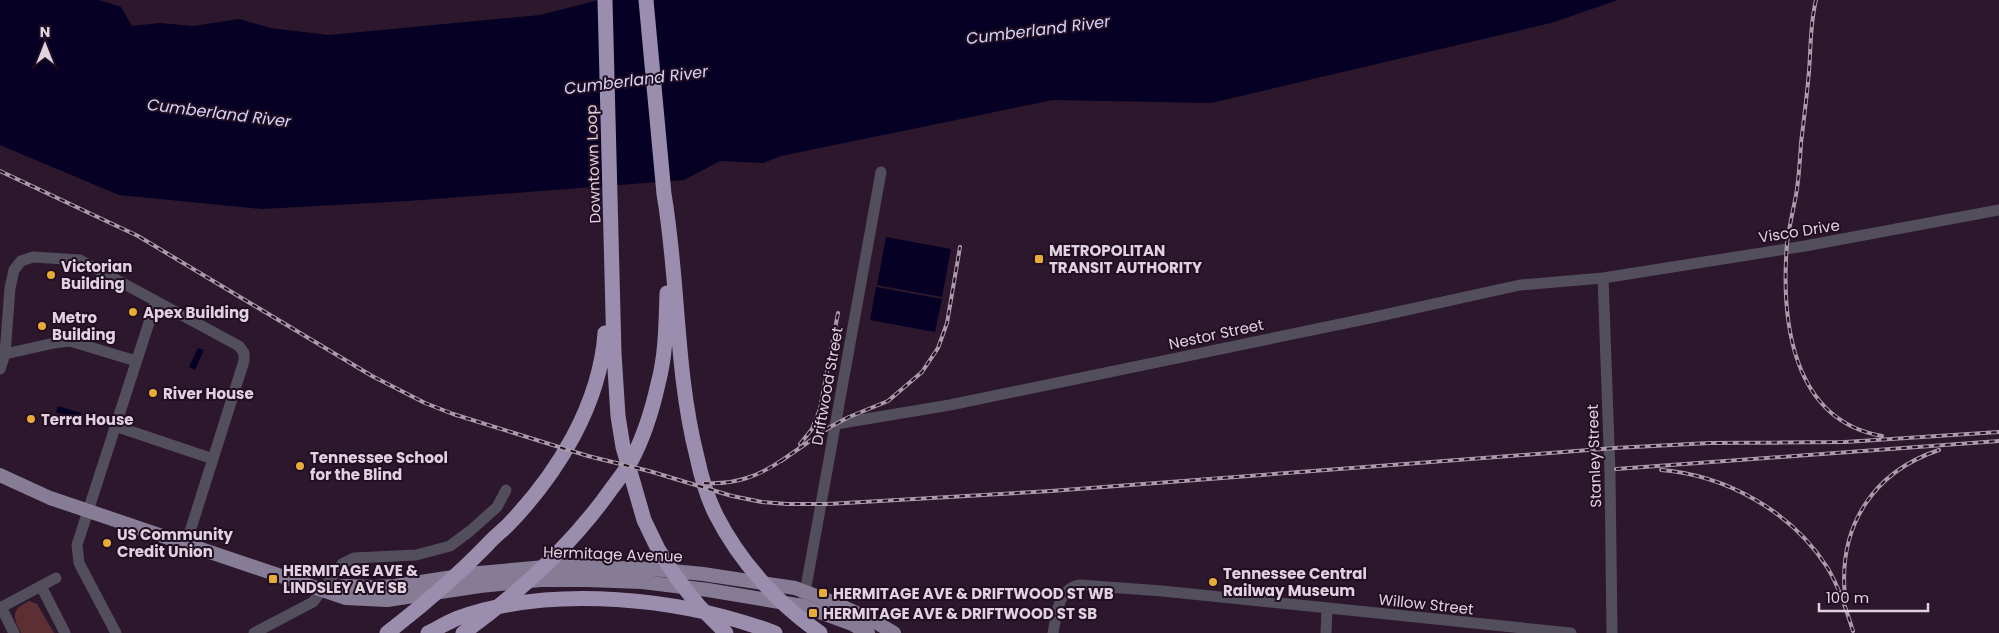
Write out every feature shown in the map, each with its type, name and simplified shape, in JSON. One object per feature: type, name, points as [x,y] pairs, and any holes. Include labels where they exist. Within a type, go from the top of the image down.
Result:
[{"type":"highway","name":"Downtown Loop","points":[[605,0],[612,237]]},
{"type":"highway","points":[[646,0],[682,371],[690,431],[700,472],[715,513],[734,547],[770,592],[804,622],[820,633]]},
{"type":"highway","points":[[462,633],[505,600],[576,535],[592,517],[629,463],[651,412],[662,367],[666,340],[669,222]]},
{"type":"highway","points":[[387,633],[470,563],[510,523],[556,466],[585,413],[596,383],[604,352],[612,237]]},
{"type":"highway","points":[[612,237],[614,353],[618,416],[623,447],[629,463],[634,488],[644,520],[658,549],[676,577],[698,605],[726,633]]},
{"type":"highway","points":[[428,633],[458,618],[491,609],[547,600],[587,599],[628,601],[686,609],[750,624],[774,633]]},
{"type":"main road","name":"Hermitage Avenue","points":[[0,475],[50,498],[346,598],[387,600],[540,580],[633,582],[708,590],[802,606],[852,624],[868,633]]},
{"type":"main road","name":"Hermitage Avenue","points":[[323,590],[346,586],[395,586],[479,573],[556,566],[652,569],[746,580],[804,591],[872,620],[894,633]]},
{"type":"street","name":"Driftwood Street","points":[[802,606],[881,172]]},
{"type":"street","name":"Visco Drive","points":[[1603,278],[1805,246],[1999,210]]},
{"type":"street","points":[[0,369],[5,354],[10,288],[14,270],[22,261],[33,257],[80,260],[240,346],[244,353],[244,361],[186,544]]},
{"type":"street","name":"Nestor Street","points":[[836,424],[950,405],[1520,285],[1603,278]]},
{"type":"street","name":"Stanley Street","points":[[1603,278],[1610,482],[1612,633]]},
{"type":"street","points":[[116,633],[79,562],[77,554],[80,530],[88,511],[156,301]]},
{"type":"street","points":[[5,354],[54,342],[70,341],[136,361]]},
{"type":"street","points":[[115,426],[213,459]]},
{"type":"street","points":[[254,633],[313,602],[342,564],[354,558],[416,555],[450,546],[497,507],[506,490]]},
{"type":"street","points":[[14,633],[0,608],[56,578]]},
{"type":"street","points":[[41,586],[65,633]]},
{"type":"street","name":"Willow Street","points":[[1053,633],[1060,600],[1070,588],[1083,586],[1162,591],[1571,633]]},
{"type":"street","points":[[1326,633],[1327,609]]},
{"type":"shaded area","points":[[29,601],[37,604],[54,633],[21,633],[16,623],[15,614],[23,604]]},
{"type":"water","name":"Cumberland River","points":[[0,0],[99,0],[121,7],[132,26],[159,23],[194,26],[239,19],[270,28],[329,35],[540,15],[599,0],[1618,0],[1551,23],[1211,103],[1053,100],[781,156],[763,163],[720,161],[684,180],[408,201],[262,209],[119,195],[0,145]]},
{"type":"water","points":[[886,237],[951,249],[942,297],[877,285]]},
{"type":"water","points":[[876,287],[942,299],[935,332],[870,320]]},
{"type":"water","points":[[198,348],[204,350],[195,370],[189,367]]},
{"type":"water","points":[[58,406],[81,413],[78,420],[56,412]]},
{"type":"railway","points":[[1816,0],[1798,182],[1787,244],[1787,303],[1790,333],[1798,362],[1810,388],[1828,410],[1852,426],[1882,436]]},
{"type":"railway","points":[[0,171],[138,236],[372,376],[425,403],[453,414],[588,456],[649,471],[732,496],[762,502],[828,504],[1051,491],[1615,448],[1710,443],[1845,442],[1999,432]]},
{"type":"railway","points":[[781,461],[830,427],[888,401],[922,372],[938,348],[947,323],[960,247]]},
{"type":"railway","points":[[800,444],[812,429],[820,409],[838,313]]},
{"type":"railway","points":[[1616,469],[1999,441]]},
{"type":"railway","points":[[1845,596],[1844,571],[1847,547],[1854,525],[1865,505],[1878,487],[1895,472],[1939,450]]},
{"type":"railway","points":[[704,483],[737,481],[747,478],[766,470],[785,458]]},
{"type":"railway","points":[[1661,470],[1685,473],[1733,488],[1776,513],[1795,529],[1827,567],[1839,590],[1853,631]]},
{"type":"place","name":"METROPOLITAN TRANSIT AUTHORITY","points":[[1039,259]]},
{"type":"place","name":"Victorian Building","points":[[51,275]]},
{"type":"place","name":"Apex Building","points":[[133,312]]},
{"type":"place","name":"Metro Building","points":[[42,326]]},
{"type":"place","name":"River House","points":[[153,393]]},
{"type":"place","name":"Terra House","points":[[31,419]]},
{"type":"place","name":"Tennessee School for the Blind","points":[[300,466]]},
{"type":"place","name":"US Community Credit Union","points":[[107,543]]},
{"type":"place","name":"HERMITAGE AVE & LINDSLEY AVE SB","points":[[273,579]]},
{"type":"place","name":"Tennessee Central Railway Museum","points":[[1213,582]]},
{"type":"place","name":"HERMITAGE AVE & DRIFTWOOD ST WB","points":[[823,593]]},
{"type":"place","name":"HERMITAGE AVE & DRIFTWOOD ST SB","points":[[813,613]]}]
